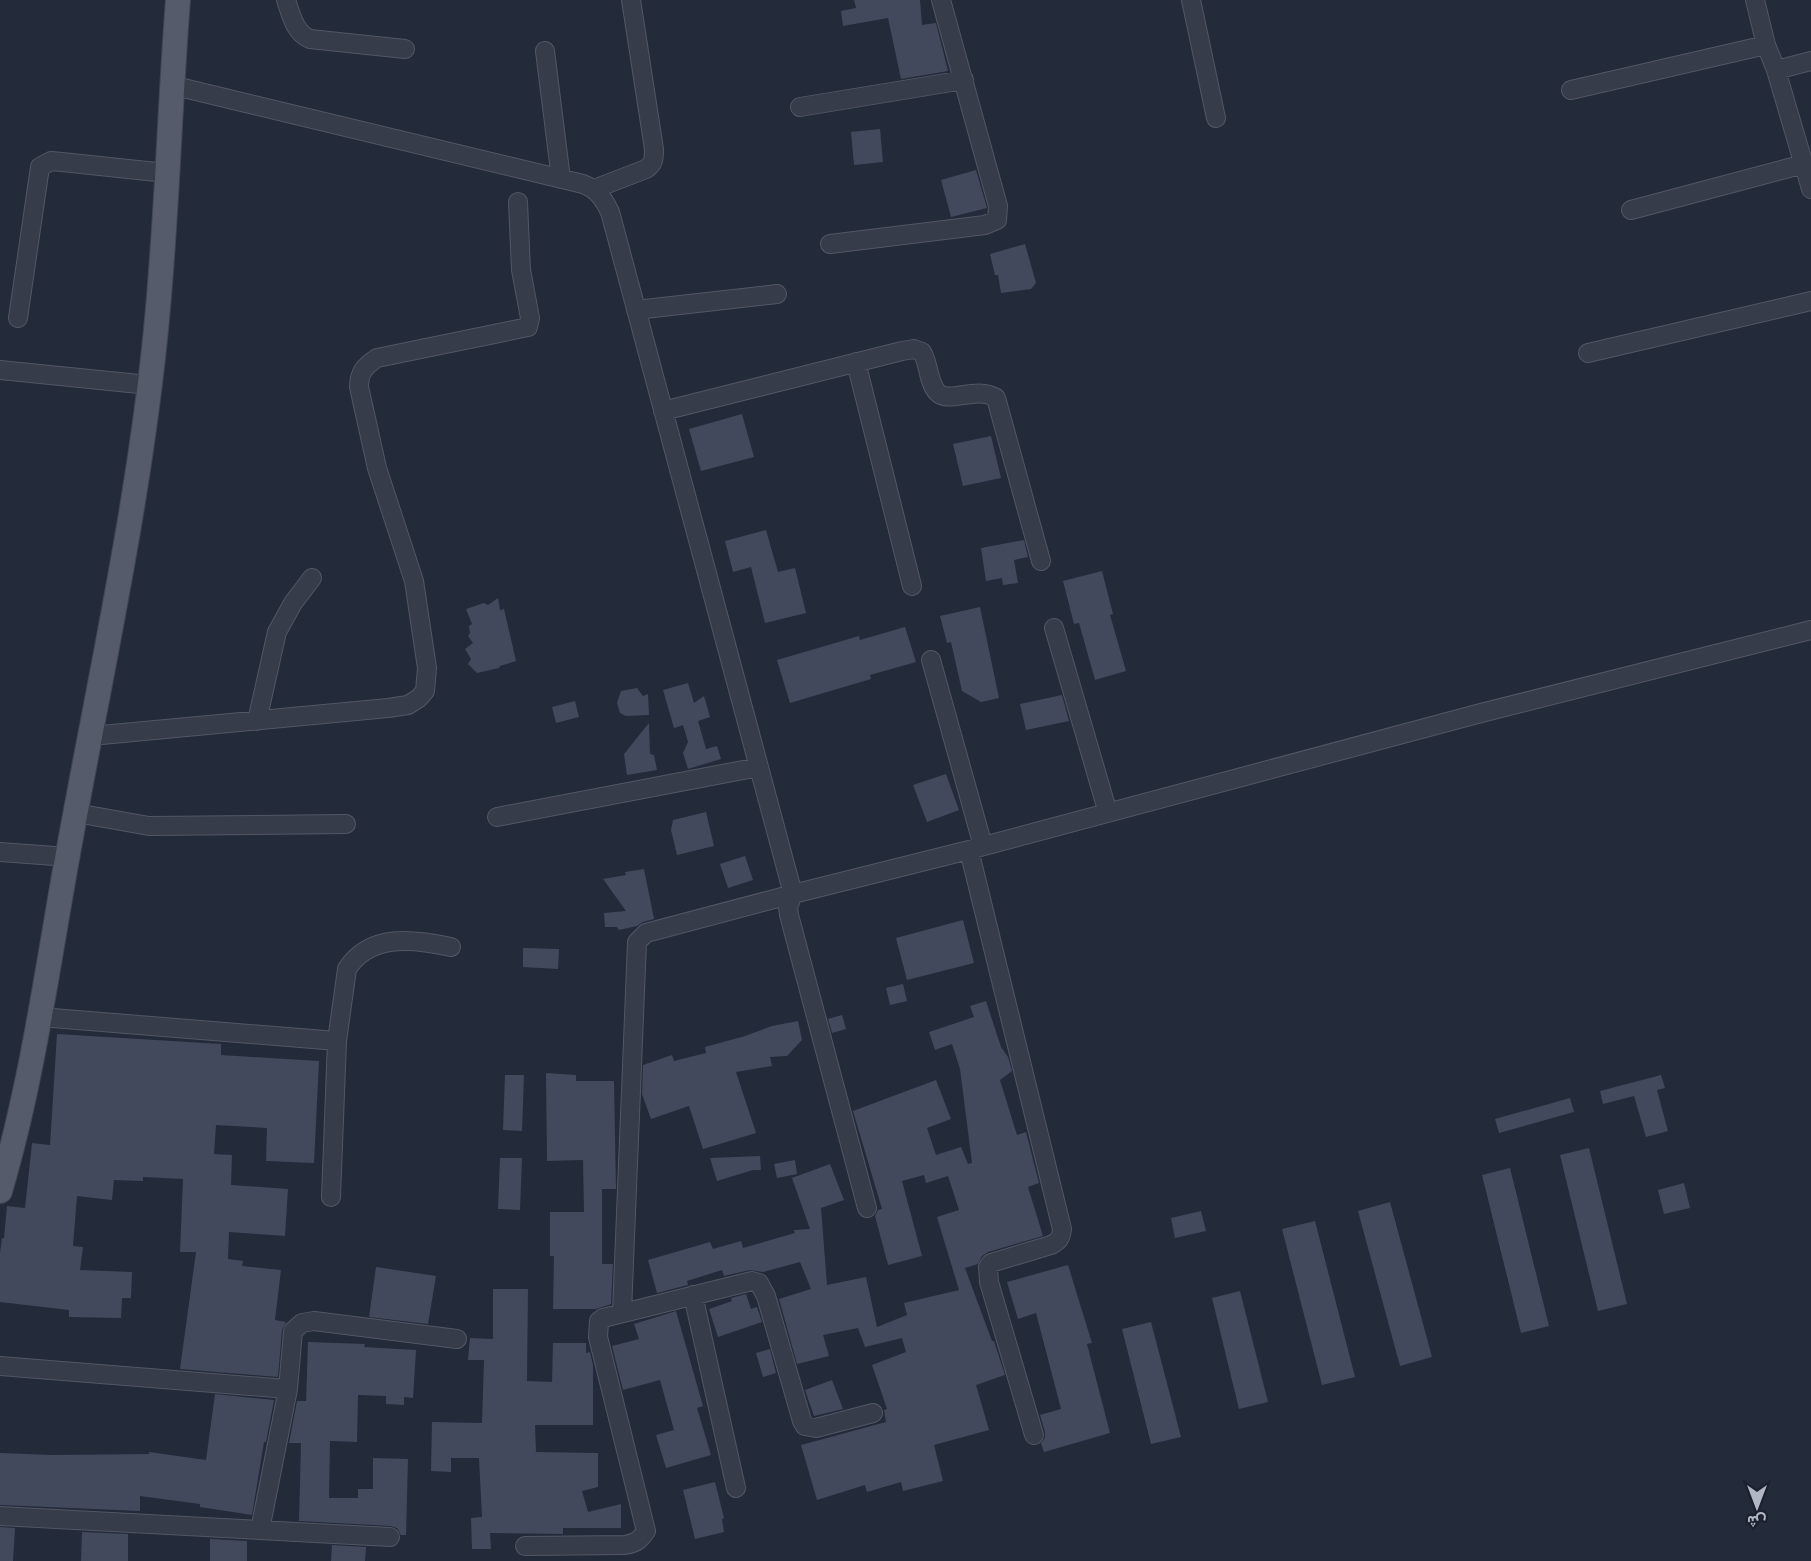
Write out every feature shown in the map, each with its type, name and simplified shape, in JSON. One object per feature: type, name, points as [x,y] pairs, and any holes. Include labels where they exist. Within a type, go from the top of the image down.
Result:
[{"type":"main road","points":[[0,1191],[11,1154],[40,1017],[129,528],[155,339],[178,0]]},
{"type":"street","points":[[286,0],[297,28],[303,36],[310,39],[405,49]]},
{"type":"street","points":[[594,189],[646,169],[651,166],[654,159],[631,0]]},
{"type":"street","points":[[830,244],[986,225],[997,220],[998,206],[941,0]]},
{"type":"street","points":[[1191,0],[1216,118]]},
{"type":"street","points":[[1755,0],[1766,45],[1776,70],[1811,189]]},
{"type":"street","points":[[1571,90],[1766,45]]},
{"type":"street","points":[[544,51],[561,179]]},
{"type":"street","points":[[1776,70],[1811,61]]},
{"type":"street","points":[[800,107],[964,80]]},
{"type":"street","points":[[171,85],[561,179],[594,189],[603,196],[610,212],[793,894],[788,907],[790,923],[867,1208]]},
{"type":"street","points":[[18,318],[40,167],[51,161],[166,173]]},
{"type":"street","points":[[1631,210],[1804,164]]},
{"type":"street","points":[[91,736],[408,705],[419,698],[424,691],[427,668],[414,581],[377,468],[359,387],[359,377],[365,366],[377,358],[528,327],[530,318],[521,270],[518,202]]},
{"type":"street","points":[[636,310],[777,294]]},
{"type":"street","points":[[1588,353],[1811,301]]},
{"type":"street","points":[[663,411],[856,362],[914,349],[922,352],[926,358],[934,387],[939,394],[948,397],[976,392],[989,394],[996,398],[1041,561]]},
{"type":"street","points":[[856,362],[912,586]]},
{"type":"street","points":[[0,369],[149,385]]},
{"type":"street","points":[[257,721],[277,632],[293,603],[312,578]]},
{"type":"street","points":[[1054,628],[1108,813]]},
{"type":"street","points":[[622,1312],[637,942],[646,933],[976,848],[1481,713],[1811,630]]},
{"type":"street","points":[[931,660],[1062,1229],[1058,1241],[1051,1245],[991,1263],[988,1267],[989,1282],[1034,1435]]},
{"type":"street","points":[[497,817],[759,767]]},
{"type":"street","points":[[76,813],[149,826],[346,825]]},
{"type":"street","points":[[0,852],[68,857]]},
{"type":"street","points":[[331,1197],[336,1041],[347,969],[353,960],[365,951],[391,942],[425,941],[451,947]]},
{"type":"street","points":[[40,1017],[336,1041]]},
{"type":"street","points":[[525,1545],[625,1545],[641,1539],[646,1531],[597,1328],[599,1321],[603,1318],[752,1281],[759,1283],[766,1296],[801,1421],[805,1426],[816,1428],[873,1413]]},
{"type":"street","points":[[693,1295],[736,1488]]},
{"type":"street","points":[[260,1530],[288,1389],[293,1331],[302,1323],[314,1321],[457,1339]]},
{"type":"street","points":[[0,1366],[288,1389]]},
{"type":"street","points":[[0,1516],[390,1537]]},
{"type":"building","points":[[854,0],[920,0],[922,25],[936,23],[948,71],[901,79],[888,18],[843,26],[841,11],[856,8]]},
{"type":"building","points":[[880,129],[883,162],[854,165],[851,132]]},
{"type":"building","points":[[976,170],[987,208],[951,217],[941,180]]},
{"type":"building","points":[[1025,244],[1036,283],[1031,289],[1001,293],[998,275],[995,275],[990,254]]},
{"type":"building","points":[[742,414],[754,457],[701,471],[689,429]]},
{"type":"building","points":[[991,436],[1001,478],[963,486],[953,444]]},
{"type":"building","points":[[766,530],[778,572],[795,568],[806,613],[765,623],[751,567],[733,572],[725,541]]},
{"type":"building","points":[[1024,540],[1028,557],[1014,560],[1018,583],[1003,585],[1002,578],[986,581],[981,548]]},
{"type":"building","points":[[1102,571],[1113,614],[1110,615],[1126,671],[1095,680],[1079,623],[1074,624],[1063,581]]},
{"type":"building","points":[[498,598],[500,610],[504,609],[516,661],[477,673],[468,664],[471,659],[465,649],[473,643],[468,636],[469,626],[472,624],[466,609],[484,603],[488,605]]},
{"type":"building","points":[[980,607],[999,698],[981,702],[962,691],[951,642],[947,643],[940,616]]},
{"type":"building","points":[[905,627],[916,662],[870,675],[871,679],[790,703],[777,660],[859,636],[860,640]]},
{"type":"building","points":[[688,683],[694,703],[704,696],[710,717],[698,721],[706,749],[717,746],[721,759],[688,769],[683,753],[688,742],[683,725],[674,728],[663,690]]},
{"type":"building","points":[[637,688],[643,696],[648,694],[649,715],[626,716],[620,713],[617,703],[621,691]]},
{"type":"building","points":[[1062,695],[1069,721],[1026,730],[1020,704]]},
{"type":"building","points":[[575,701],[579,717],[556,723],[552,707]]},
{"type":"building","points":[[649,723],[650,754],[654,755],[657,770],[627,775],[624,754]]},
{"type":"building","points":[[946,774],[959,810],[927,822],[913,785]]},
{"type":"building","points":[[706,812],[714,846],[677,855],[671,830],[673,820]]},
{"type":"building","points":[[745,856],[753,880],[728,888],[720,864]]},
{"type":"building","points":[[644,869],[654,919],[619,930],[617,927],[605,927],[604,913],[626,911],[603,879]]},
{"type":"building","points":[[963,920],[974,963],[907,980],[896,938]]},
{"type":"building","points":[[523,948],[559,949],[558,969],[523,967]]},
{"type":"building","points":[[903,984],[907,1001],[890,1005],[886,988]]},
{"type":"building","points":[[986,1001],[1001,1047],[1008,1057],[1012,1071],[1000,1080],[1017,1135],[1026,1132],[1039,1183],[1028,1187],[1043,1236],[988,1252],[982,1256],[978,1264],[965,1268],[1005,1375],[976,1385],[989,1430],[934,1445],[943,1481],[903,1491],[901,1482],[867,1492],[865,1485],[817,1500],[801,1445],[886,1422],[884,1410],[887,1409],[872,1365],[906,1352],[902,1338],[865,1347],[858,1328],[823,1335],[829,1356],[797,1364],[779,1299],[811,1289],[800,1262],[763,1272],[750,1270],[724,1276],[722,1270],[687,1281],[688,1285],[657,1293],[648,1260],[710,1242],[713,1249],[741,1241],[743,1248],[795,1233],[794,1230],[810,1229],[792,1178],[830,1164],[844,1200],[821,1208],[827,1285],[866,1277],[877,1327],[907,1315],[904,1303],[959,1290],[937,1217],[959,1210],[948,1176],[926,1183],[924,1175],[902,1181],[922,1256],[888,1265],[875,1216],[878,1210],[882,1209],[853,1111],[936,1080],[951,1119],[927,1128],[936,1155],[961,1147],[968,1164],[972,1163],[960,1069],[952,1044],[935,1050],[929,1032],[974,1017],[970,1006]]},
{"type":"building","points":[[842,1015],[846,1029],[832,1033],[828,1019]]},
{"type":"building","points":[[798,1021],[802,1040],[787,1056],[770,1057],[772,1066],[736,1072],[756,1133],[703,1149],[689,1106],[651,1119],[642,1094],[643,1065],[672,1055],[674,1061],[706,1053],[705,1047],[772,1026]]},
{"type":"building","points":[[57,1034],[221,1044],[221,1055],[319,1061],[314,1163],[266,1161],[267,1128],[216,1125],[214,1154],[232,1155],[231,1185],[288,1189],[285,1236],[229,1232],[228,1259],[243,1261],[242,1266],[281,1270],[275,1320],[286,1322],[282,1330],[278,1377],[180,1369],[196,1252],[180,1252],[183,1179],[143,1177],[143,1181],[114,1180],[112,1200],[77,1196],[73,1246],[83,1247],[80,1270],[132,1272],[131,1298],[122,1298],[121,1318],[69,1317],[69,1310],[0,1302],[0,1253],[7,1206],[25,1208],[32,1143],[50,1145]]},
{"type":"building","points":[[546,1073],[576,1075],[576,1081],[614,1081],[616,1189],[602,1189],[602,1264],[613,1264],[611,1304],[596,1309],[553,1309],[554,1256],[550,1256],[550,1212],[584,1212],[583,1160],[547,1161]]},
{"type":"building","points":[[505,1075],[524,1075],[522,1131],[503,1130]]},
{"type":"building","points":[[1661,1075],[1665,1088],[1657,1090],[1668,1131],[1646,1137],[1634,1096],[1603,1104],[1600,1091]]},
{"type":"building","points":[[1570,1098],[1574,1112],[1499,1133],[1495,1119]]},
{"type":"building","points":[[1589,1148],[1627,1304],[1598,1311],[1560,1155]]},
{"type":"building","points":[[760,1156],[761,1170],[753,1170],[717,1181],[710,1158]]},
{"type":"building","points":[[500,1158],[522,1158],[520,1210],[498,1209]]},
{"type":"building","points":[[795,1160],[797,1174],[777,1178],[774,1164]]},
{"type":"building","points":[[1510,1168],[1549,1326],[1521,1333],[1482,1175]]},
{"type":"building","points":[[1684,1183],[1690,1208],[1664,1214],[1658,1190]]},
{"type":"building","points":[[1390,1202],[1432,1357],[1400,1366],[1358,1211]]},
{"type":"building","points":[[1201,1211],[1206,1231],[1175,1238],[1171,1218]]},
{"type":"building","points":[[1315,1221],[1355,1377],[1322,1385],[1282,1229]]},
{"type":"building","points":[[1068,1265],[1092,1343],[1087,1344],[1110,1433],[1044,1452],[1041,1443],[1045,1438],[1045,1432],[1040,1415],[1061,1409],[1036,1313],[1018,1319],[1007,1282]]},
{"type":"building","points":[[376,1267],[436,1276],[428,1324],[369,1317]]},
{"type":"building","points":[[493,1289],[528,1289],[527,1381],[552,1382],[553,1343],[586,1343],[586,1353],[590,1352],[593,1365],[593,1425],[535,1425],[536,1452],[598,1453],[598,1487],[582,1491],[588,1512],[621,1504],[621,1528],[563,1528],[563,1534],[490,1533],[491,1549],[472,1549],[471,1518],[482,1517],[479,1458],[451,1458],[451,1472],[431,1471],[432,1422],[482,1423],[484,1360],[468,1360],[470,1338],[493,1339]]},
{"type":"building","points":[[1240,1291],[1268,1402],[1239,1409],[1212,1298]]},
{"type":"building","points":[[746,1294],[751,1309],[757,1307],[762,1322],[718,1337],[709,1309],[732,1301],[731,1298]]},
{"type":"building","points":[[676,1311],[703,1406],[697,1408],[711,1455],[666,1468],[656,1435],[674,1430],[660,1380],[623,1390],[612,1346],[639,1339],[634,1324]]},
{"type":"building","points":[[1151,1322],[1181,1437],[1151,1444],[1122,1329]]},
{"type":"building","points":[[308,1342],[365,1344],[364,1347],[416,1350],[413,1398],[404,1397],[404,1405],[386,1404],[386,1396],[358,1395],[357,1442],[330,1441],[329,1498],[358,1498],[358,1489],[373,1489],[373,1458],[408,1459],[406,1535],[401,1535],[397,1528],[391,1526],[299,1521],[301,1443],[289,1443],[297,1401],[306,1401]]},
{"type":"building","points":[[770,1349],[776,1373],[763,1377],[756,1353]]},
{"type":"building","points":[[832,1380],[843,1409],[814,1416],[805,1390]]},
{"type":"building","points":[[215,1394],[274,1400],[266,1442],[264,1442],[252,1515],[200,1507],[200,1504],[140,1496],[140,1511],[0,1505],[0,1453],[52,1455],[149,1454],[149,1452],[206,1460]]},
{"type":"building","points":[[715,1482],[724,1518],[722,1519],[724,1532],[695,1539],[683,1490]]},
{"type":"building","points":[[0,1527],[15,1528],[13,1561],[0,1561]]},
{"type":"building","points":[[82,1532],[128,1534],[128,1561],[81,1561]]},
{"type":"building","points":[[210,1539],[247,1541],[247,1561],[210,1561]]},
{"type":"building","points":[[332,1545],[366,1547],[365,1561],[331,1561]]}]
